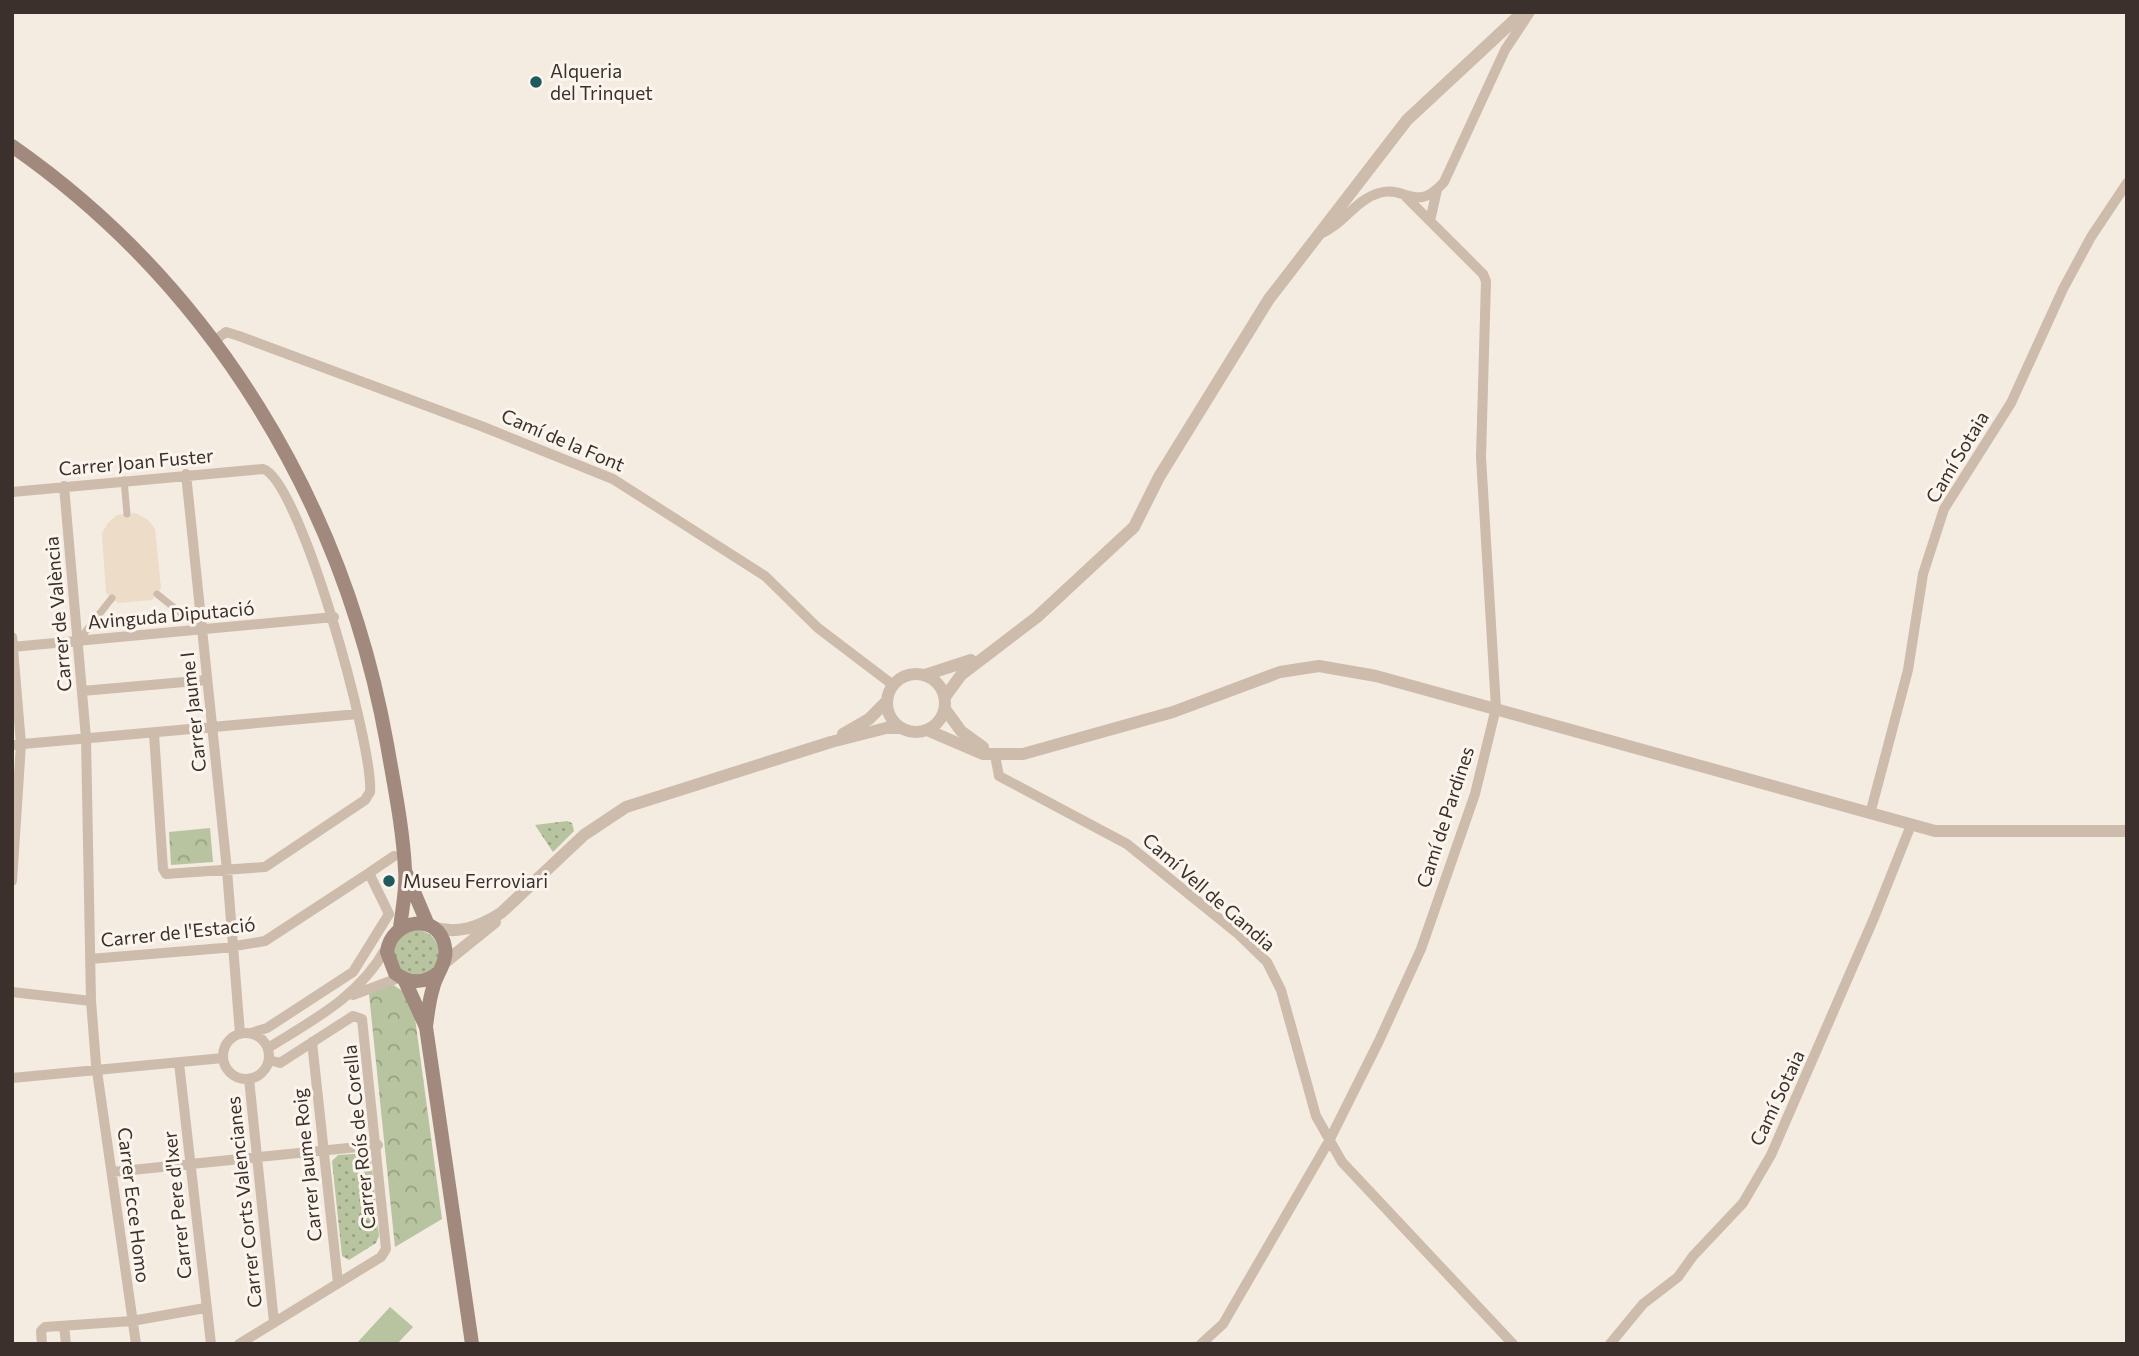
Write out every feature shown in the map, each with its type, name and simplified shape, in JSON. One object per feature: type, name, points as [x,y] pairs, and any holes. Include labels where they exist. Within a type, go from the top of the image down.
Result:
[{"type":"main road","points":[[12,146],[62,183],[118,232],[220,337],[289,459],[319,519],[342,576],[383,722],[406,872],[400,928],[388,944],[387,960],[402,978],[426,1027],[472,1344]]},
{"type":"main road","points":[[406,872],[430,926],[443,939],[441,968],[426,1027]]},
{"type":"main road","points":[[400,928],[418,923],[430,926]]},
{"type":"main road","points":[[402,978],[422,981],[441,968]]},
{"type":"street","points":[[441,968],[488,929],[501,913],[584,835],[615,813],[661,794],[831,742],[886,728],[915,732],[926,730],[940,720],[945,703],[961,675],[1063,595],[1139,520],[1154,485],[1246,332],[1407,120],[1522,12]]},
{"type":"street","points":[[1320,234],[1331,230],[1375,194],[1387,191],[1405,197],[1425,197],[1437,190],[1444,182],[1505,50],[1530,12]]},
{"type":"street","name":"Camí Sotaia","points":[[1870,814],[1908,670],[1923,574],[1944,509],[2011,403],[2091,237],[2127,183]]},
{"type":"street","points":[[1430,221],[1437,190]]},
{"type":"street","name":"Camí de Pardines","points":[[1200,1344],[1223,1324],[1329,1142],[1421,949],[1475,793],[1496,708],[1481,457],[1486,281],[1483,274],[1405,197]]},
{"type":"street","name":"Camí de la Font","points":[[220,337],[506,435],[592,469],[628,487],[765,576],[818,628],[893,685]]},
{"type":"street","name":"Carrer Joan Fuster","points":[[12,492],[263,469],[275,477],[308,548],[334,617]]},
{"type":"street","name":"Carrer Jaume I","points":[[186,474],[234,945]]},
{"type":"street","points":[[124,480],[127,514]]},
{"type":"street","name":"Carrer de València","points":[[64,486],[86,738],[90,959]]},
{"type":"street","points":[[157,594],[203,630]]},
{"type":"street","points":[[78,641],[112,598]]},
{"type":"street","points":[[154,734],[163,869],[170,874],[265,867],[365,800],[371,788],[358,714],[334,617]]},
{"type":"street","name":"Avinguda Diputació","points":[[13,647],[334,617]]},
{"type":"street","points":[[12,637],[17,745],[12,881]]},
{"type":"street","points":[[831,742],[869,719],[887,701],[893,685],[910,674],[925,675],[957,667],[991,652]]},
{"type":"street","points":[[926,730],[950,737],[983,754],[1039,752],[1173,712],[1280,672],[1308,667],[1376,676],[1910,825],[1955,832],[2127,831]]},
{"type":"street","points":[[925,675],[937,682],[961,731],[995,755]]},
{"type":"street","points":[[82,691],[207,680]]},
{"type":"street","points":[[887,701],[891,717],[901,728]]},
{"type":"street","points":[[17,745],[358,714]]},
{"type":"street","name":"Camí Vell de Gandia","points":[[995,755],[999,776],[1127,844],[1237,933],[1267,962],[1281,990],[1317,1116],[1329,1142],[1342,1162],[1513,1344]]},
{"type":"street","name":"Camí Sotaia","points":[[1610,1344],[1650,1297],[1678,1277],[1693,1256],[1743,1203],[1771,1155],[1874,918],[1910,825]]},
{"type":"street","name":"Carrer de l'Estació","points":[[90,959],[234,945],[272,938],[371,875],[394,856]]},
{"type":"street","points":[[245,1033],[262,1038],[268,1048],[269,1060],[264,1071],[249,1079],[232,1074],[223,1058],[229,1040],[245,1033],[267,1028],[357,967],[389,914],[371,875]]},
{"type":"street","points":[[430,926],[446,931],[463,930],[501,913]]},
{"type":"street","points":[[268,1048],[346,998],[369,975],[388,944]]},
{"type":"street","points":[[234,945],[245,1033]]},
{"type":"street","name":"Carrer Ecce Homo","points":[[90,959],[91,1002],[135,1344]]},
{"type":"street","points":[[346,998],[402,978]]},
{"type":"street","points":[[12,992],[91,1002]]},
{"type":"street","name":"Carrer Roís de Corella","points":[[312,1042],[354,1016],[362,1018],[387,1242],[385,1253],[338,1283]]},
{"type":"street","points":[[269,1060],[280,1063],[312,1042]]},
{"type":"street","name":"Carrer Jaume Roig","points":[[312,1042],[338,1283]]},
{"type":"street","points":[[12,1078],[223,1058]]},
{"type":"street","name":"Carrer Pere d'Ixer","points":[[180,1063],[211,1344]]},
{"type":"street","name":"Carrer Corts Valencianes","points":[[249,1079],[274,1322]]},
{"type":"street","points":[[112,1172],[378,1145]]},
{"type":"street","points":[[239,1344],[338,1283]]},
{"type":"street","points":[[42,1344],[42,1328],[132,1321],[205,1308]]},
{"type":"street","points":[[64,1326],[66,1344]]},
{"type":"green space","points":[[567,821],[572,823],[574,831],[553,852],[535,825]]},
{"type":"green space","points":[[210,828],[213,862],[171,865],[169,832]]},
{"type":"green space","points":[[416,930],[432,937],[439,953],[432,969],[416,976],[400,969],[393,953],[400,937]]},
{"type":"green space","points":[[392,984],[404,992],[415,1018],[442,1219],[395,1247],[369,994]]},
{"type":"green space","points":[[366,1153],[371,1157],[379,1236],[376,1243],[349,1260],[342,1256],[332,1161],[338,1155]]},
{"type":"green space","points":[[390,1307],[413,1327],[397,1344],[356,1344]]},
{"type":"shaded area","points":[[135,513],[148,520],[155,529],[161,588],[152,600],[118,603],[106,593],[102,533],[117,515]]},
{"type":"place","name":"Alqueria del Trinquet","points":[[536,82]]},
{"type":"place","name":"Museu Ferroviari","points":[[389,881]]}]
